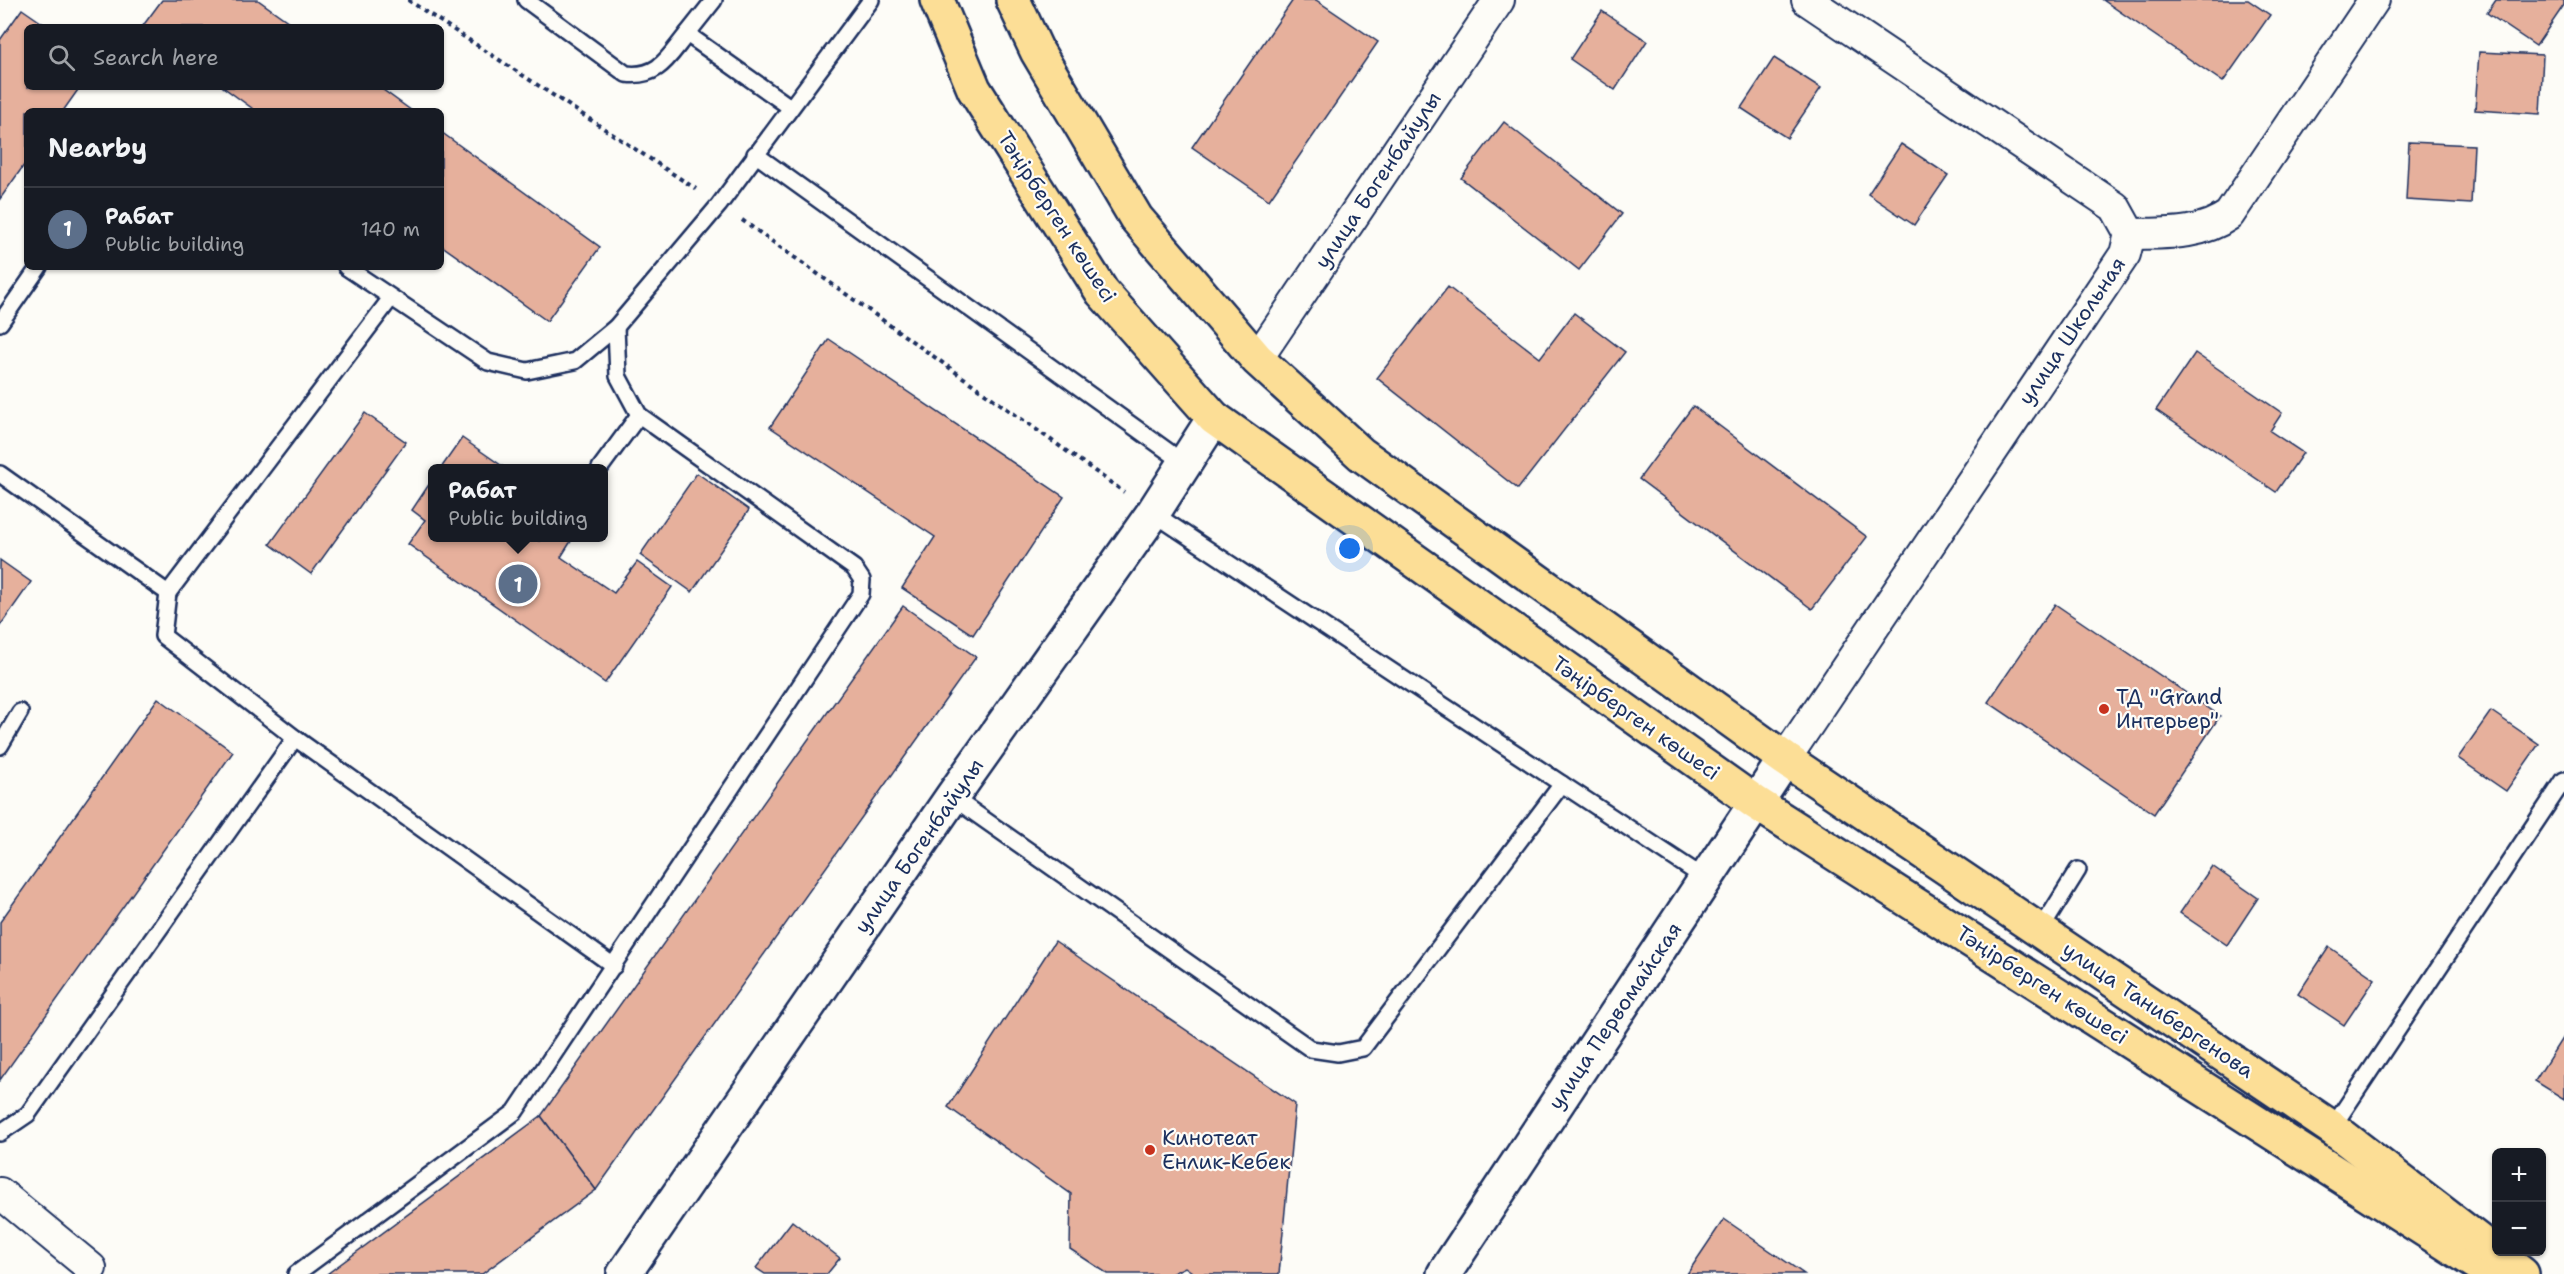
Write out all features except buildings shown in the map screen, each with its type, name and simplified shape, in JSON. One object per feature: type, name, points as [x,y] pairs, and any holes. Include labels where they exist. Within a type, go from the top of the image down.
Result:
[{"type":"main road","name":"Тәңірберген көшесі","points":[[937,0],[974,88],[1102,292],[1214,418],[1756,803],[2494,1274]]},
{"type":"main road","points":[[1013,0],[1037,51],[1136,218],[1257,359],[1361,454],[1785,759]]},
{"type":"main road","name":"улица Танибергенова","points":[[1785,759],[2332,1128],[2522,1274]]},
{"type":"street","name":"улица Богенбайулы","points":[[1257,359],[1499,0]]},
{"type":"street","name":"улица Школьная","points":[[1785,759],[2125,254],[2130,234],[2115,207],[1807,0]]},
{"type":"street","points":[[2130,234],[2193,232],[2215,225],[2229,215],[2374,0]]},
{"type":"street","name":"улица Богенбайулы","points":[[624,1274],[952,797],[1153,513],[1183,462],[1214,418]]},
{"type":"street","name":"улица Первомайская","points":[[1444,1274],[1785,759]]},
{"type":"street","points":[[0,1193],[91,1268]]},
{"type":"lane","points":[[526,0],[626,74],[641,76],[657,70],[714,0]]},
{"type":"lane","points":[[350,270],[488,362],[528,371],[575,361],[616,327],[719,205],[871,0]]},
{"type":"lane","points":[[687,34],[790,107]]},
{"type":"lane","points":[[755,154],[1183,462]]},
{"type":"lane","points":[[0,323],[37,270]]},
{"type":"lane","points":[[391,298],[168,593],[163,636],[295,738],[614,966]]},
{"type":"lane","points":[[296,1274],[515,1112],[861,594],[862,580],[854,568],[639,415],[618,376],[616,327]]},
{"type":"lane","points":[[603,464],[639,415]]},
{"type":"lane","points":[[0,474],[168,593]]},
{"type":"lane","points":[[1153,513],[1706,879]]},
{"type":"lane","points":[[0,746],[20,712]]},
{"type":"lane","points":[[0,1133],[28,1114],[295,738]]},
{"type":"lane","points":[[2332,1128],[2564,780]]},
{"type":"lane","points":[[952,797],[1311,1049],[1338,1053],[1363,1048],[1562,784]]},
{"type":"lane","points":[[2040,931],[2078,870]]},
{"type":"path","points":[[408,0],[719,205],[1153,513]]},
{"type":"place","name":"Рабат","points":[[518,584]]},
{"type":"place","name":"ТД \"Grand Интерьер\"","points":[[2104,709]]},
{"type":"place","name":"Кинотеат Енлик-Кебек","points":[[1150,1150]]}]
